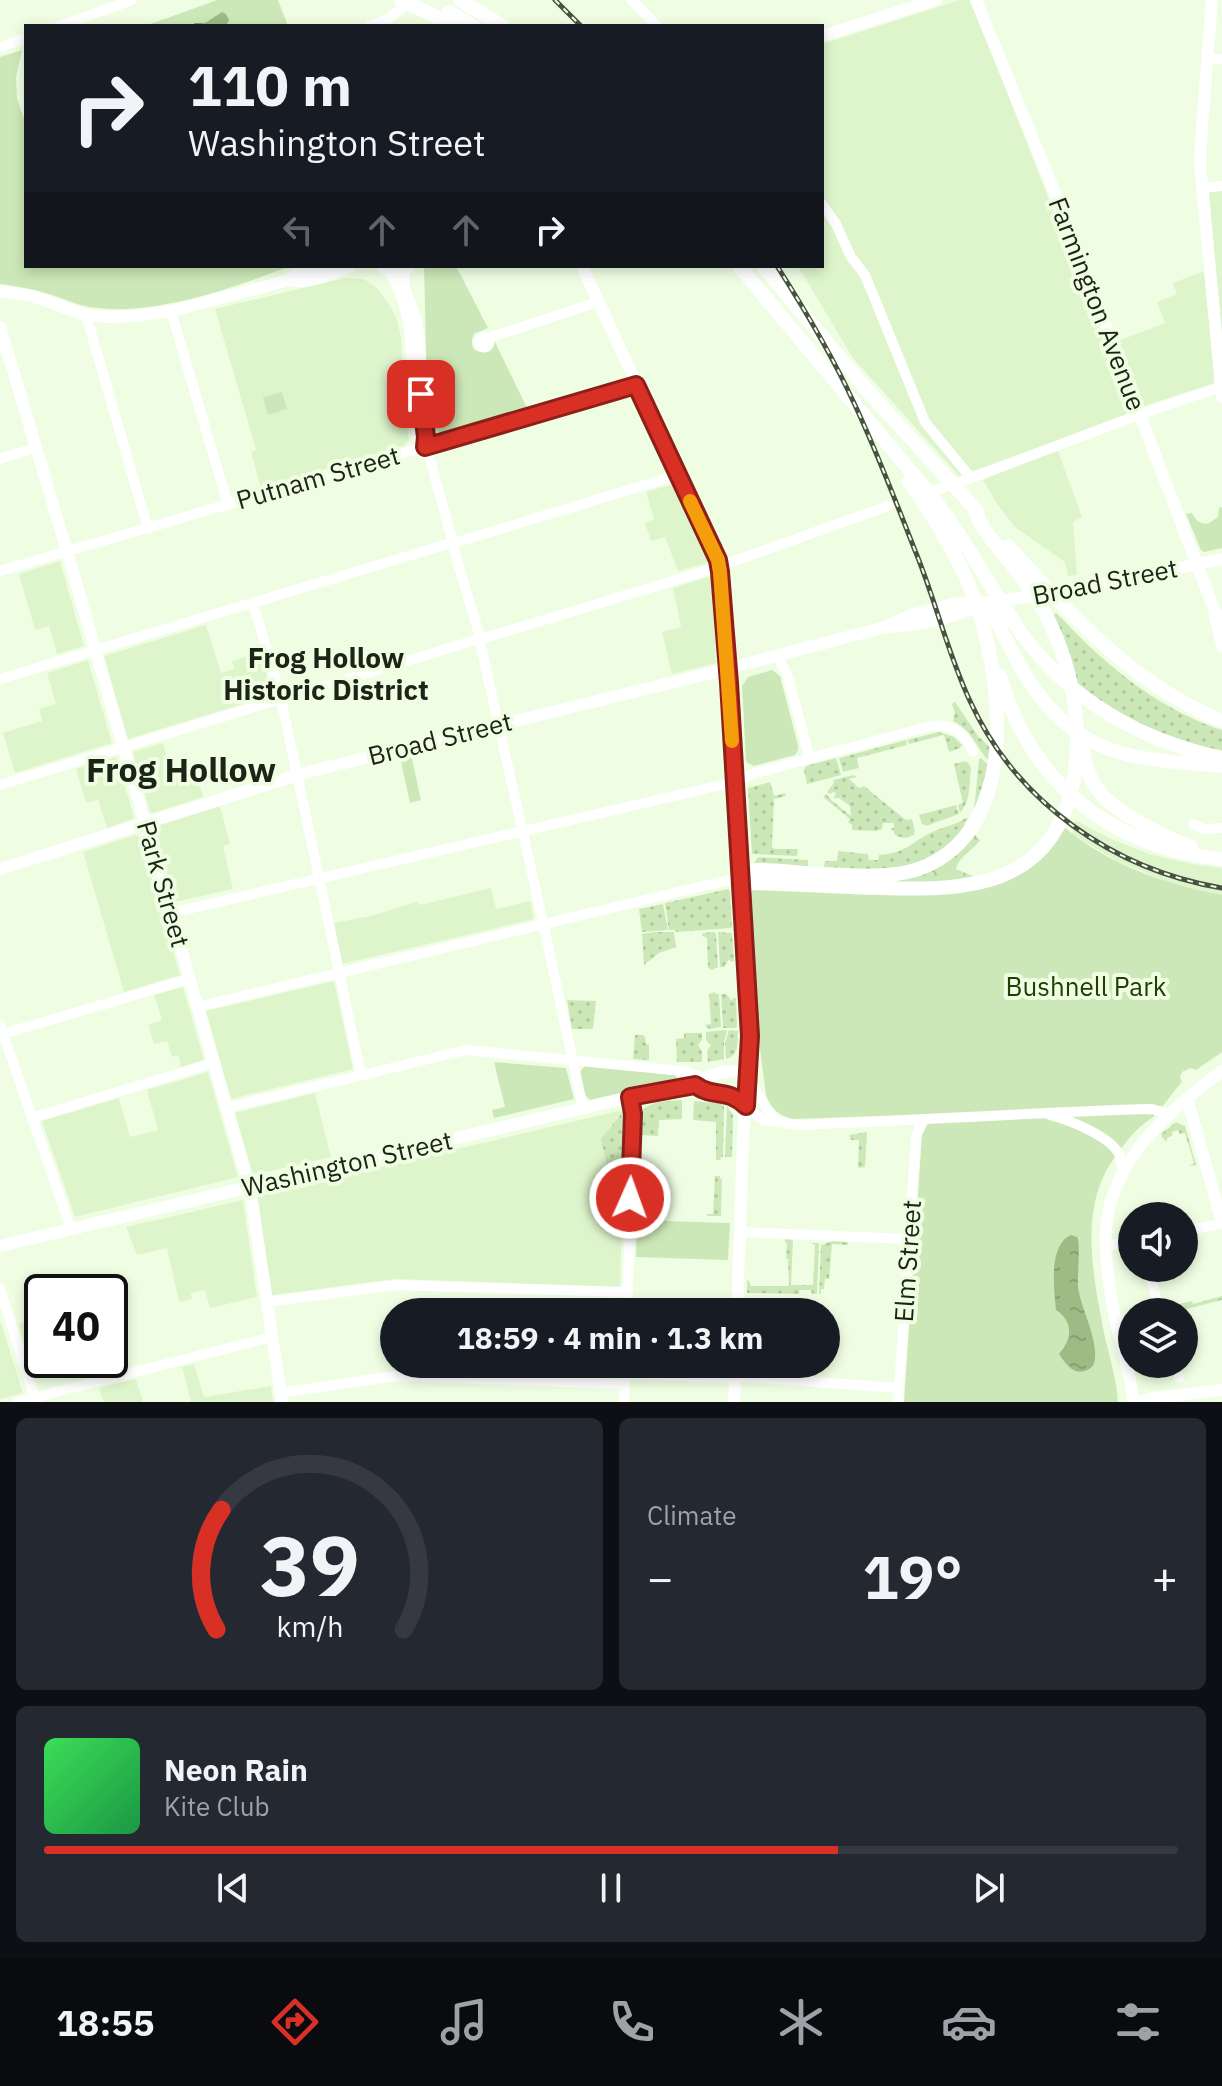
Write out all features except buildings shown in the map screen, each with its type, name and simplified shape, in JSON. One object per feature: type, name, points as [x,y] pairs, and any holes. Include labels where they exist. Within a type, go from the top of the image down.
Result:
[{"type":"highway","points":[[401,0],[452,24]]},
{"type":"highway","points":[[424,0],[469,24]]},
{"type":"highway","points":[[460,0],[499,24]]},
{"type":"highway","points":[[733,268],[750,279]]},
{"type":"highway","points":[[741,268],[948,518],[1038,654],[1089,702],[1120,721],[1179,747],[1222,758]]},
{"type":"highway","points":[[765,268],[882,408],[1059,601],[1115,656],[1169,694],[1222,721]]},
{"type":"highway","points":[[776,268],[790,287],[801,310]]},
{"type":"highway","points":[[892,449],[903,473],[953,551],[973,593],[1004,691],[1034,752],[1070,795],[1117,828],[1166,848],[1222,859]]},
{"type":"highway","points":[[973,506],[986,532],[1045,612],[1062,653],[1086,767],[1093,784],[1104,798],[1124,814],[1180,843],[1222,850]]},
{"type":"highway","points":[[988,603],[1019,664],[1046,705],[1075,731],[1099,746],[1117,752],[1148,759],[1222,766]]},
{"type":"highway","points":[[988,642],[996,704],[993,771],[982,810],[954,848],[926,867],[896,874],[758,870],[741,877],[747,882],[756,883],[942,889],[978,884],[1011,871],[1045,844],[1068,802],[1076,758],[1073,698]]},
{"type":"main road","points":[[414,0],[433,24]]},
{"type":"main road","points":[[824,35],[936,0]]},
{"type":"main road","name":"Farmington Avenue","points":[[976,0],[1031,132],[1214,609],[1222,622]]},
{"type":"main road","points":[[1212,0],[1200,163],[1221,392]]},
{"type":"main road","points":[[386,268],[397,272],[406,268]]},
{"type":"main road","points":[[583,268],[719,566],[750,1049],[737,1298]]},
{"type":"main road","points":[[0,291],[32,296],[86,315],[123,317],[171,311],[288,280],[296,282],[324,269]]},
{"type":"main road","name":"Park Street","points":[[0,327],[249,1187],[281,1397]]},
{"type":"main road","name":"Broad Street","points":[[0,869],[296,775],[885,627],[910,627],[920,619],[960,608],[1222,559]]},
{"type":"main road","name":"Farmington Avenue","points":[[1214,609],[1222,646]]},
{"type":"main road","points":[[700,1079],[739,1058],[748,1007]]},
{"type":"main road","name":"Washington Street","points":[[0,1246],[733,1071],[748,1079]]},
{"type":"main road","points":[[1133,1402],[1113,1303],[1106,1246],[1110,1208],[1122,1173],[1142,1143],[1165,1117],[1222,1071]]},
{"type":"main road","name":"Washington Street","points":[[700,1079],[707,1092],[731,1095],[746,1106]]},
{"type":"main road","points":[[1187,1098],[1222,1223]]},
{"type":"main road","points":[[734,1402],[735,1378]]},
{"type":"main road","points":[[1140,1402],[1153,1398],[1220,1394]]},
{"type":"main road","points":[[1183,1402],[1220,1394]]},
{"type":"street","points":[[76,23],[132,0]]},
{"type":"street","points":[[374,24],[388,19],[414,0]]},
{"type":"street","points":[[632,0],[655,24]]},
{"type":"street","points":[[0,47],[24,39]]},
{"type":"street","points":[[1207,59],[1222,59]]},
{"type":"street","points":[[1202,188],[1222,186]]},
{"type":"street","points":[[824,207],[836,224],[851,257],[866,277],[925,422],[971,478]]},
{"type":"street","points":[[384,268],[395,284],[405,315],[416,430],[419,441],[425,447]]},
{"type":"street","points":[[408,268],[404,284],[419,334],[425,447],[480,638],[583,1108]]},
{"type":"street","points":[[488,338],[598,302]]},
{"type":"street","points":[[171,311],[228,505]]},
{"type":"street","points":[[86,315],[148,529]]},
{"type":"street","name":"Putnam Street","points":[[0,571],[636,385]]},
{"type":"street","points":[[930,492],[1140,415],[1221,392]]},
{"type":"street","points":[[0,459],[35,448]]},
{"type":"street","points":[[0,679],[678,475]]},
{"type":"street","points":[[0,785],[719,566],[888,506]]},
{"type":"street","points":[[253,603],[282,704],[361,1075]]},
{"type":"street","points":[[790,683],[790,665],[797,650]]},
{"type":"street","points":[[777,655],[790,683],[810,759]]},
{"type":"street","points":[[171,913],[734,781],[938,725],[959,732],[968,740],[973,752]]},
{"type":"street","points":[[1193,824],[1204,829],[1222,828]]},
{"type":"street","points":[[197,1007],[741,877]]},
{"type":"street","points":[[71,1229],[2,1029],[189,979]]},
{"type":"street","points":[[226,1108],[466,1050],[683,1071],[700,1079]]},
{"type":"street","points":[[32,1118],[213,1063]]},
{"type":"street","points":[[748,1079],[775,1121]]},
{"type":"street","points":[[627,1298],[633,1114],[630,1097]]},
{"type":"street","points":[[746,1106],[762,1120],[797,1125],[1152,1109],[1165,1117]]},
{"type":"street","points":[[1044,1114],[1065,1120],[1110,1143],[1120,1155],[1122,1173]]},
{"type":"street","name":"Elm Street","points":[[898,1402],[916,1137],[922,1120]]},
{"type":"street","points":[[1198,1228],[1222,1223]]},
{"type":"street","points":[[739,1232],[909,1239]]},
{"type":"street","points":[[1106,1246],[1118,1244]]},
{"type":"street","points":[[267,1302],[396,1285],[627,1292]]},
{"type":"street","points":[[0,1289],[36,1400]]},
{"type":"street","points":[[17,1402],[36,1400],[272,1337]]},
{"type":"street","points":[[281,1397],[384,1378]]},
{"type":"street","points":[[624,1402],[625,1378]]},
{"type":"street","points":[[760,1378],[899,1388]]},
{"type":"shaded area","points":[[960,0],[969,0],[1130,407],[1124,416],[959,476],[853,358],[799,268],[824,268],[824,43]]},
{"type":"shaded area","points":[[1222,190],[1222,342],[1208,192]]},
{"type":"shaded area","points":[[1204,271],[1215,381],[1144,406],[1118,341],[1165,323],[1157,302],[1177,294],[1173,283]]},
{"type":"shaded area","points":[[345,278],[364,279],[377,288],[397,320],[409,441],[403,446],[261,488],[251,452],[256,450],[215,309]]},
{"type":"shaded area","points":[[1057,448],[1082,517],[1073,522],[1077,575],[1068,576],[1065,562],[1015,527],[983,480]]},
{"type":"shaded area","points":[[673,484],[710,562],[678,571],[665,537],[651,541],[645,523],[654,519],[646,492]]},
{"type":"shaded area","points":[[60,561],[84,646],[57,654],[49,626],[35,630],[19,574]]},
{"type":"shaded area","points":[[712,576],[716,663],[672,674],[662,632],[681,627],[673,588]]},
{"type":"shaded area","points":[[206,625],[221,673],[234,669],[232,661],[260,652],[272,695],[128,739],[104,656]]},
{"type":"shaded area","points":[[88,660],[112,743],[15,773],[3,733],[42,721],[39,709],[56,704],[47,673]]},
{"type":"shaded area","points":[[163,743],[173,778],[196,769],[203,797],[153,813],[150,812],[133,752]]},
{"type":"shaded area","points":[[116,757],[134,817],[107,828],[98,800],[86,803],[76,769]]},
{"type":"shaded area","points":[[220,806],[230,844],[223,846],[233,889],[175,902],[154,830],[157,826]]},
{"type":"shaded area","points":[[1075,820],[1152,855],[1222,868],[1222,895],[1173,884],[1119,862],[1072,834]]},
{"type":"shaded area","points":[[135,835],[140,837],[180,975],[124,992],[83,852]]},
{"type":"shaded area","points":[[491,888],[496,909],[530,901],[534,919],[342,964],[334,923],[375,915],[418,901],[419,905]]},
{"type":"shaded area","points":[[334,981],[353,1069],[231,1099],[206,1011]]},
{"type":"shaded area","points":[[183,987],[204,1060],[181,1067],[178,1055],[172,1057],[167,1041],[154,1044],[148,1025],[162,1020],[154,995]]},
{"type":"shaded area","points":[[208,1072],[238,1177],[75,1217],[42,1121],[119,1098],[130,1137],[158,1130],[147,1090]]},
{"type":"shaded area","points":[[315,1093],[331,1157],[253,1175],[235,1113]]},
{"type":"shaded area","points":[[618,1111],[625,1116],[620,1287],[395,1279],[272,1295],[257,1196]]},
{"type":"shaded area","points":[[243,1200],[257,1297],[210,1308],[205,1290],[191,1293],[192,1299],[179,1302],[167,1248],[137,1255],[126,1227]]},
{"type":"shaded area","points":[[0,1320],[23,1393],[0,1399]]},
{"type":"shaded area","points":[[24,1322],[24,1340],[19,1324]]},
{"type":"shaded area","points":[[194,1364],[204,1397],[271,1386],[273,1402],[191,1402],[182,1367]]},
{"type":"shaded area","points":[[136,1379],[143,1402],[104,1402],[99,1388]]},
{"type":"green space","points":[[217,0],[278,0],[287,24],[151,24]]},
{"type":"green space","points":[[22,50],[16,77],[17,99],[24,118],[24,268],[285,268],[218,291],[140,308],[90,307],[0,284],[0,57]]},
{"type":"green space","points":[[424,268],[457,268],[488,328],[474,334],[472,346],[481,352],[495,342],[527,408],[439,432],[432,428],[427,393]]},
{"type":"green space","points":[[282,392],[287,409],[268,415],[263,397]]},
{"type":"green space","points":[[1222,507],[1222,548],[1204,552],[1186,514],[1192,513],[1199,522],[1209,523],[1218,517],[1219,508]]},
{"type":"green space","points":[[1056,613],[1133,683],[1184,715],[1222,730],[1222,751],[1200,747],[1141,725],[1076,683],[1052,616]]},
{"type":"green space","points":[[772,670],[780,676],[798,750],[795,755],[754,766],[746,762],[742,686],[748,677]]},
{"type":"green space","points":[[235,676],[241,696],[229,699],[223,679]]},
{"type":"green space","points":[[955,702],[978,736],[991,748],[990,762],[970,735],[953,721],[955,712],[952,704]]},
{"type":"green space","points":[[939,732],[954,737],[962,745],[949,752],[944,735],[909,744],[907,740]]},
{"type":"green space","points":[[906,740],[907,745],[857,758],[859,768],[843,772],[839,758]]},
{"type":"green space","points":[[411,754],[421,800],[410,803],[400,757]]},
{"type":"green space","points":[[836,758],[841,775],[807,784],[806,766]]},
{"type":"green space","points":[[979,759],[989,766],[974,811]]},
{"type":"green space","points":[[966,761],[971,768],[969,792],[960,813],[958,805],[963,803],[954,764]]},
{"type":"green space","points":[[857,777],[849,779],[859,788],[864,786],[906,820],[912,819],[914,835],[906,838],[896,836],[891,828],[894,828],[894,823],[883,823],[882,829],[876,831],[852,830],[848,822],[850,819],[823,797],[826,794],[851,816],[850,806],[839,798],[833,798],[834,792],[827,792],[833,780]]},
{"type":"green space","points":[[770,782],[774,796],[785,793],[786,796],[774,799],[772,847],[798,849],[797,856],[752,854],[748,788]]},
{"type":"green space","points":[[956,805],[959,814],[926,826],[922,824],[919,815]]},
{"type":"green space","points":[[966,818],[966,827],[951,843],[919,862],[864,869],[824,867],[825,861],[837,861],[838,851],[868,854],[869,860],[878,860],[879,855],[898,852]]},
{"type":"green space","name":"Bushnell Park","points":[[1064,827],[1100,852],[1138,871],[1222,895],[1222,1052],[1196,1070],[1190,1068],[1182,1072],[1182,1082],[1112,1161],[1095,1201],[1092,1260],[1118,1402],[904,1402],[922,1135],[933,1114],[794,1119],[773,1108],[766,1095],[757,1026],[750,894],[753,890],[982,888]]},
{"type":"green space","points":[[973,833],[980,840],[956,869],[975,877],[959,883],[885,882]]},
{"type":"green space","points":[[758,857],[808,860],[808,867],[754,863]]},
{"type":"green space","points":[[728,889],[732,928],[669,930],[665,903]]},
{"type":"green space","points":[[663,904],[668,930],[642,932],[639,909]]},
{"type":"green space","points":[[674,932],[676,947],[659,953],[644,965],[642,934]]},
{"type":"green space","points":[[714,932],[718,967],[712,970],[708,968],[707,938],[702,936],[703,933]]},
{"type":"green space","points":[[718,932],[732,933],[734,961],[729,959],[724,967],[720,967]]},
{"type":"green space","points":[[709,994],[719,994],[721,1027],[709,1029],[705,1025],[711,1024]]},
{"type":"green space","points":[[721,994],[726,994],[732,1001],[736,998],[736,1028],[723,1028]]},
{"type":"green space","points":[[567,1000],[596,1001],[593,1029],[572,1029]]},
{"type":"green space","points":[[727,1030],[724,1059],[708,1062],[707,1051],[711,1045],[706,1040],[706,1032]]},
{"type":"green space","points":[[729,1030],[738,1031],[737,1044],[734,1055],[726,1059],[725,1043]]},
{"type":"green space","points":[[684,1033],[702,1033],[698,1045],[702,1062],[677,1062],[676,1039],[684,1038]]},
{"type":"green space","points":[[635,1035],[645,1037],[649,1045],[649,1060],[633,1059]]},
{"type":"green space","points":[[494,1062],[566,1068],[574,1099],[494,1118],[492,1110],[505,1107]]},
{"type":"green space","points":[[585,1066],[675,1075],[677,1078],[590,1100],[585,1095],[580,1072]]},
{"type":"green space","points":[[682,1100],[682,1119],[659,1120],[658,1136],[640,1135],[640,1117],[647,1106]]},
{"type":"green space","points":[[694,1101],[724,1104],[723,1157],[720,1160],[716,1160],[716,1122],[693,1120]]},
{"type":"green space","points":[[727,1106],[733,1115],[732,1157],[725,1157]]},
{"type":"green space","points":[[623,1112],[623,1195],[614,1197],[601,1139]]},
{"type":"green space","points":[[1176,1122],[1185,1126],[1196,1165],[1189,1166],[1194,1163],[1185,1133],[1180,1134],[1178,1130],[1172,1132],[1167,1142],[1162,1137],[1161,1134]]},
{"type":"green space","points":[[867,1132],[865,1167],[858,1168],[859,1140],[851,1140],[849,1135]]},
{"type":"green space","points":[[715,1176],[722,1179],[721,1216],[707,1216],[713,1214]]},
{"type":"green space","points":[[637,1220],[730,1223],[728,1260],[636,1257]]},
{"type":"green space","points":[[785,1239],[793,1240],[791,1285],[813,1285],[815,1245],[812,1243],[819,1243],[817,1294],[812,1294],[811,1290],[800,1290],[799,1294],[747,1293],[747,1280],[751,1286],[789,1286]]},
{"type":"green space","points":[[833,1241],[848,1242],[848,1245],[832,1244],[829,1279],[825,1279],[824,1289],[819,1294],[821,1245]]},
{"type":"green space","points":[[1222,1296],[1222,1300],[1198,1306],[1198,1303]]},
{"type":"water","points":[[222,12],[229,20],[227,24],[194,24],[205,23]]},
{"type":"water","points":[[1071,1235],[1078,1240],[1078,1287],[1095,1348],[1093,1366],[1083,1372],[1070,1367],[1059,1354],[1067,1342],[1069,1331],[1066,1320],[1056,1310],[1054,1268],[1059,1248]]},
{"type":"railway","points":[[555,0],[579,24]]},
{"type":"railway","points":[[778,268],[846,385],[921,567],[962,682],[990,737],[1041,800],[1073,826],[1107,848],[1144,865],[1182,879],[1222,888]]},
{"type":"slow traffic","points":[[690,501],[718,560],[732,741]]},
{"type":"district","name":"Frog Hollow Historic District","points":[[326,674]]},
{"type":"district","name":"Frog Hollow","points":[[181,770]]},
{"type":"route","points":[[421,394],[425,447],[636,385],[718,560],[729,680],[750,1036],[746,1106],[731,1095],[707,1092],[695,1085],[630,1097],[633,1114],[630,1198]]}]
